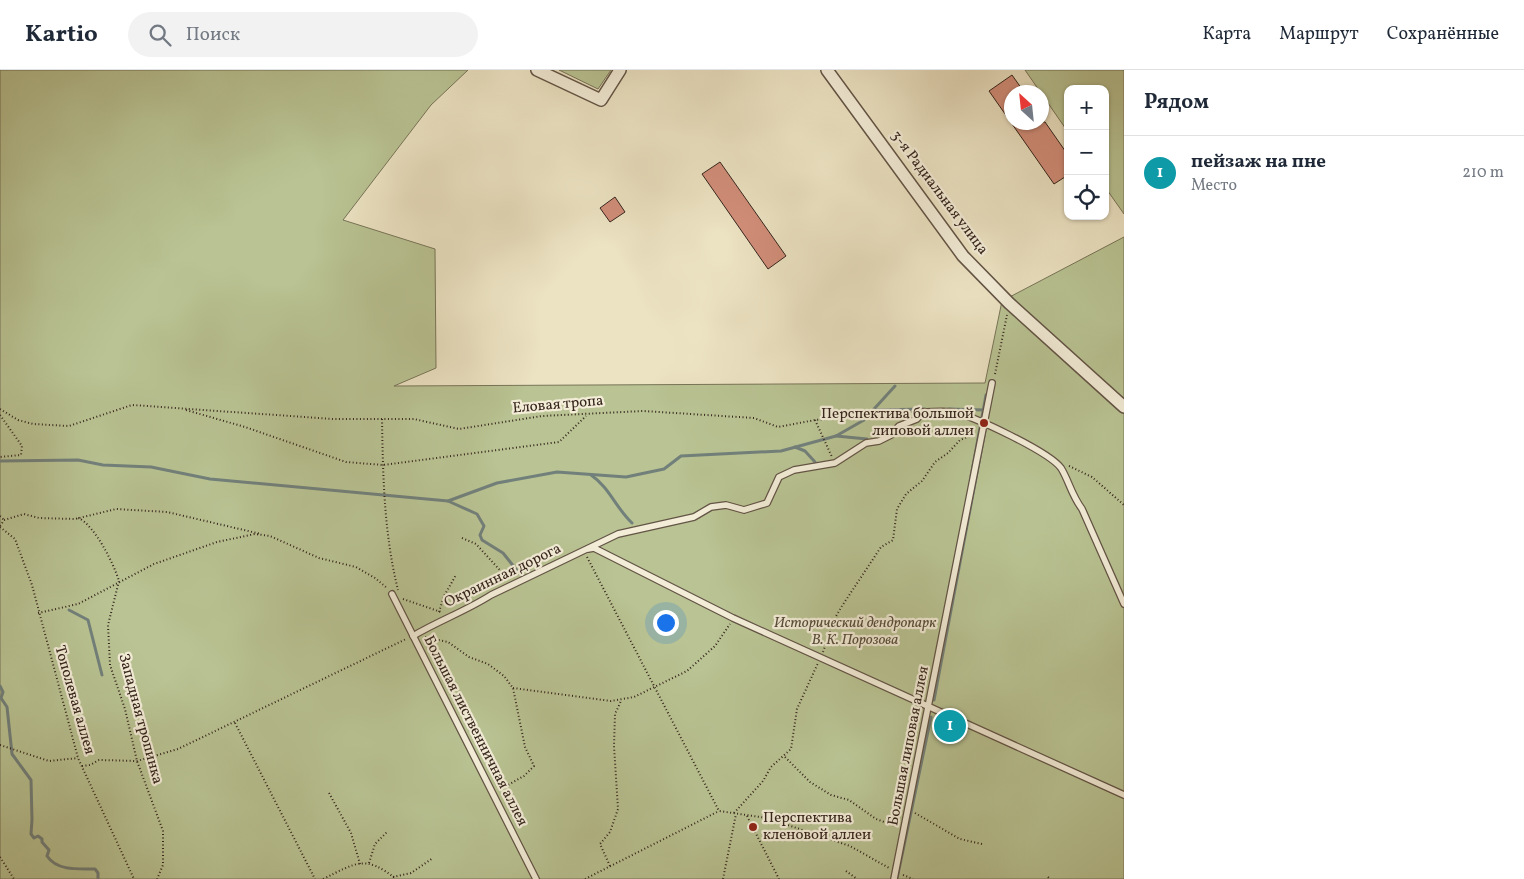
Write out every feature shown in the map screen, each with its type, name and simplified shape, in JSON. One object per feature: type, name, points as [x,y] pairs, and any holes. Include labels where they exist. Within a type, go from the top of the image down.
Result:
[{"type":"street","points":[[537,70],[601,100],[620,70]]},
{"type":"street","name":"3-я Радиальная улица","points":[[827,70],[964,256],[1010,303],[1124,407]]},
{"type":"lane","name":"Большая липовая аллея","points":[[894,879],[930,707],[992,383]]},
{"type":"lane","points":[[922,412],[953,412],[984,423],[1049,457],[1061,469],[1072,496],[1082,509],[1124,604]]},
{"type":"lane","name":"Окраинная дорога","points":[[415,635],[514,584],[618,534],[694,517],[711,508],[726,505],[744,510],[767,503],[779,477],[794,470],[835,463],[866,443],[891,435],[899,426],[917,419],[922,412]]},
{"type":"lane","points":[[584,550],[594,548],[733,618],[1124,795]]},
{"type":"lane","name":"Большая лиственничная аллея","points":[[392,594],[415,635],[536,879]]},
{"type":"path","points":[[995,374],[1010,303]]},
{"type":"path","name":"Еловая тропа","points":[[0,409],[18,420],[33,424],[69,426],[132,405],[333,419],[414,418],[458,429],[542,416],[587,416],[643,411],[754,418],[778,427],[814,420],[922,412]]},
{"type":"path","points":[[182,408],[245,427],[346,462],[383,465],[559,442],[587,416]]},
{"type":"path","points":[[0,415],[22,446],[21,455],[0,457]]},
{"type":"path","points":[[382,419],[384,506],[392,566],[400,598],[450,616]]},
{"type":"path","points":[[814,420],[835,463]]},
{"type":"path","points":[[723,879],[735,814],[763,781],[771,767],[785,757],[792,744],[798,709],[835,618],[881,547],[893,540],[897,509],[906,494],[922,481],[934,462],[948,453],[960,440],[982,431]]},
{"type":"path","points":[[1066,465],[1092,477],[1124,504]]},
{"type":"path","points":[[0,516],[4,520],[24,514],[40,518],[78,518],[110,510],[167,512],[246,528],[270,536],[318,558],[346,564],[366,572],[392,594]]},
{"type":"path","points":[[78,518],[87,522],[96,534],[119,581]]},
{"type":"path","name":"Тополевая аллея","points":[[4,520],[0,526],[15,539],[38,613],[78,758],[134,879]]},
{"type":"path","points":[[38,613],[78,604],[154,564],[217,542],[255,534],[270,536]]},
{"type":"path","points":[[462,538],[476,544],[514,584]]},
{"type":"path","points":[[584,550],[719,811]]},
{"type":"path","points":[[439,612],[444,596],[456,575]]},
{"type":"path","name":"Западная тропинка","points":[[119,581],[108,625],[110,665],[125,708],[137,761],[163,831],[163,865],[157,879]]},
{"type":"path","points":[[513,688],[621,700],[656,687],[688,670],[715,646],[729,627],[733,618]]},
{"type":"path","points":[[82,766],[90,765],[99,760],[137,761],[178,749],[415,635],[448,642],[469,657],[488,664],[504,676],[513,688],[520,729],[534,766],[524,776],[493,794]]},
{"type":"path","points":[[610,866],[600,844],[610,832],[618,808],[614,722],[615,710],[621,700]]},
{"type":"path","points":[[235,723],[315,879]]},
{"type":"path","points":[[0,745],[49,761],[78,758]]},
{"type":"path","points":[[785,757],[810,782],[831,795],[849,800],[876,818],[905,830]]},
{"type":"path","points":[[329,793],[351,833],[360,864]]},
{"type":"path","points":[[585,879],[719,811],[767,818],[850,846],[896,872],[913,879]]},
{"type":"path","points":[[908,811],[920,815],[960,839],[982,844]]},
{"type":"path","points":[[747,816],[779,879]]},
{"type":"path","points":[[369,863],[375,844],[387,832]]},
{"type":"path","points":[[0,857],[14,879]]},
{"type":"path","points":[[393,877],[411,872],[433,858]]},
{"type":"path","points":[[323,879],[352,865],[369,863],[396,879]]},
{"type":"path","points":[[846,871],[857,879]]},
{"type":"green space","name":"Исторический дендропарк В. К. Порозова","points":[[0,70],[468,70],[431,105],[343,220],[435,249],[436,368],[394,386],[985,383],[1002,301],[1124,237],[1124,879],[0,879]]},
{"type":"green space","points":[[559,70],[611,70],[598,89]]},
{"type":"green space","points":[[1025,70],[1124,70],[1124,214],[1109,193],[1109,85],[1064,85],[1064,126],[1049,105],[1049,85],[1035,85]]},
{"type":"building","points":[[1012,75],[1019,85],[1004,85],[1004,112],[989,91]]},
{"type":"building","points":[[1049,128],[1064,149],[1064,178],[1054,184],[1016,130],[1049,130]]},
{"type":"building","points":[[720,162],[786,256],[768,269],[702,174]]},
{"type":"building","points":[[615,197],[625,212],[610,222],[600,208]]},
{"type":"waterway","points":[[0,461],[78,460],[103,465],[151,467],[210,479],[448,501],[497,483],[557,472],[626,477],[664,469],[681,456],[781,451],[836,436],[864,420],[895,386]]},
{"type":"waterway","points":[[971,477],[986,395]]},
{"type":"waterway","points":[[874,410],[925,409]]},
{"type":"waterway","points":[[949,409],[985,410]]},
{"type":"waterway","points":[[934,700],[986,425]]},
{"type":"waterway","points":[[836,436],[867,439]]},
{"type":"waterway","points":[[795,447],[805,451],[815,462]]},
{"type":"waterway","points":[[591,475],[603,485],[632,523]]},
{"type":"waterway","points":[[448,501],[477,514],[484,526],[480,535],[482,540],[503,553],[519,573]]},
{"type":"waterway","points":[[69,610],[88,620],[102,675]]},
{"type":"waterway","points":[[0,686],[3,692],[1,698],[7,707],[12,754],[31,780],[31,834],[34,838],[38,836],[42,839],[42,842],[49,850],[47,856],[51,861],[62,867],[95,869],[98,873],[98,879]]},
{"type":"waterway","points":[[897,879],[931,717]]},
{"type":"place","name":"Перспектива большой липовой аллеи","points":[[984,423]]},
{"type":"place","name":"пейзаж на пне","points":[[950,726]]},
{"type":"place","name":"Перспектива кленовой аллеи","points":[[753,827]]}]
